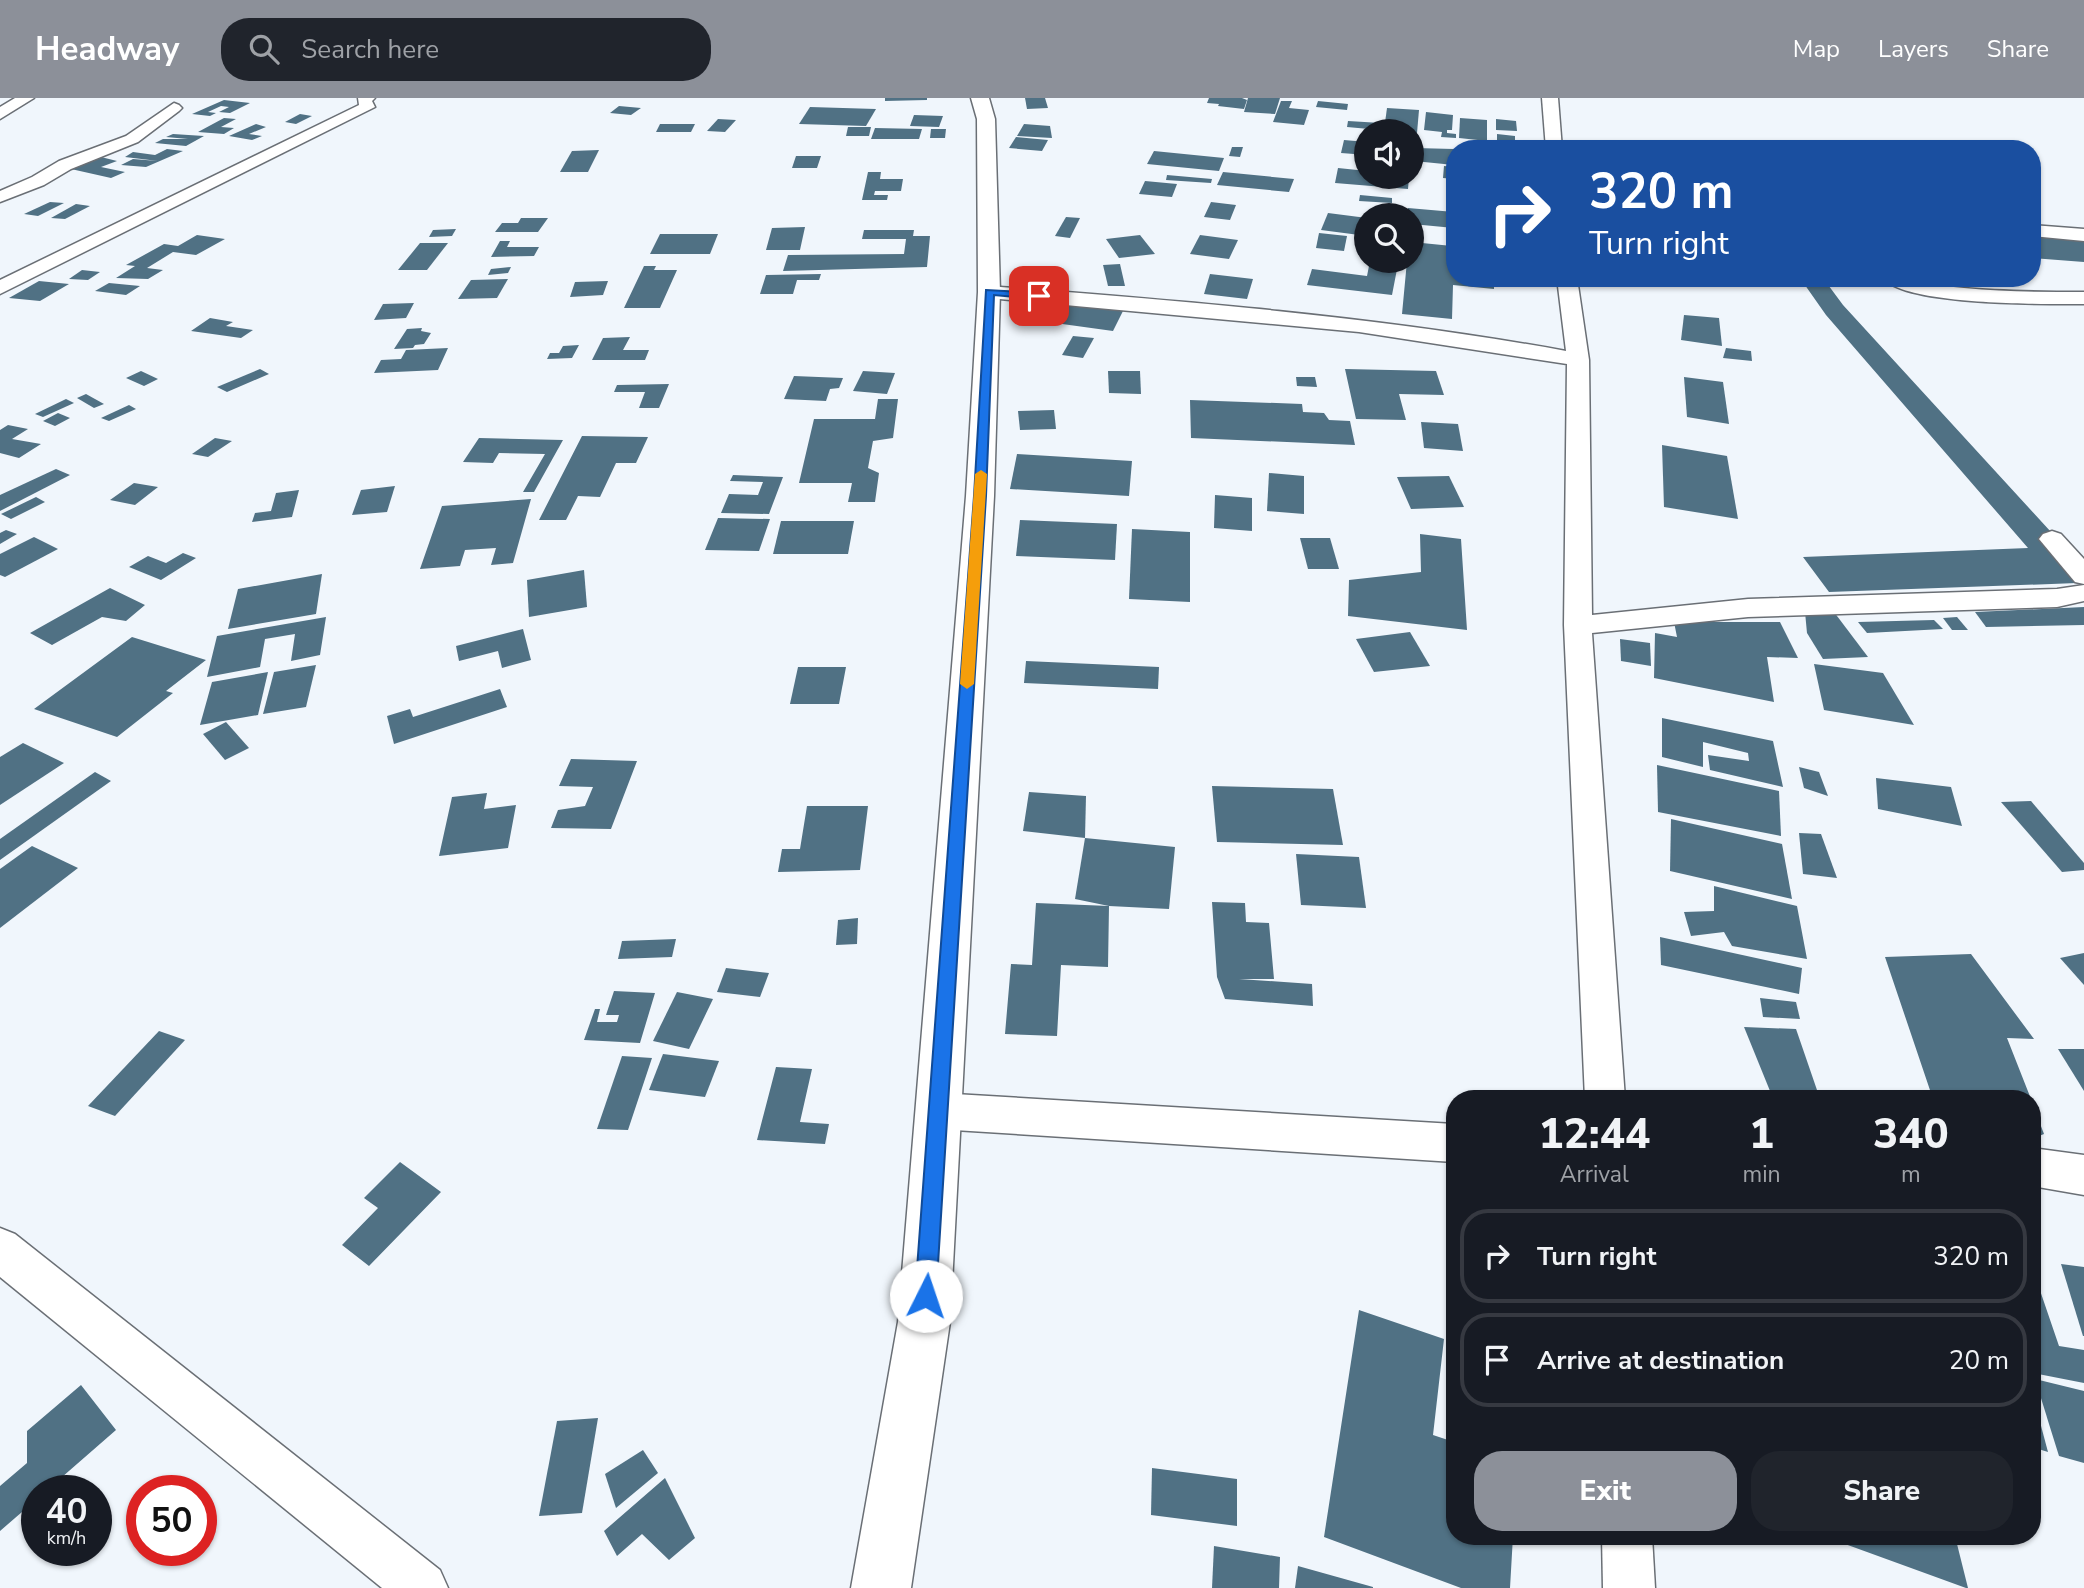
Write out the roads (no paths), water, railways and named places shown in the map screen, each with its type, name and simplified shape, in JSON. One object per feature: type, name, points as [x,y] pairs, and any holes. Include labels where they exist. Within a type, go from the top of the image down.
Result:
[{"type":"main road","points":[[881,1588],[924,1322],[980,496],[989,292],[985,119],[980,98]]},
{"type":"street","points":[[0,114],[26,98]]},
{"type":"street","points":[[0,288],[367,107],[364,100],[367,98]]},
{"type":"street","points":[[1550,98],[1553,140]]},
{"type":"street","points":[[0,197],[38,181],[65,165],[132,139],[174,108]]},
{"type":"street","points":[[2041,232],[2084,234]]},
{"type":"street","points":[[1568,287],[1578,360],[1578,625],[1604,1090]]},
{"type":"street","points":[[1912,287],[1983,294],[2084,298]]},
{"type":"street","points":[[989,292],[1352,324],[1492,343],[1578,360]]},
{"type":"street","points":[[2052,539],[2084,576]]},
{"type":"street","points":[[1578,625],[1748,608],[2057,598],[2084,593]]},
{"type":"street","points":[[938,1111],[1446,1143]]},
{"type":"street","points":[[2041,1168],[2084,1175]]},
{"type":"street","points":[[0,1249],[422,1588]]},
{"type":"street","points":[[1627,1545],[1629,1588]]}]
